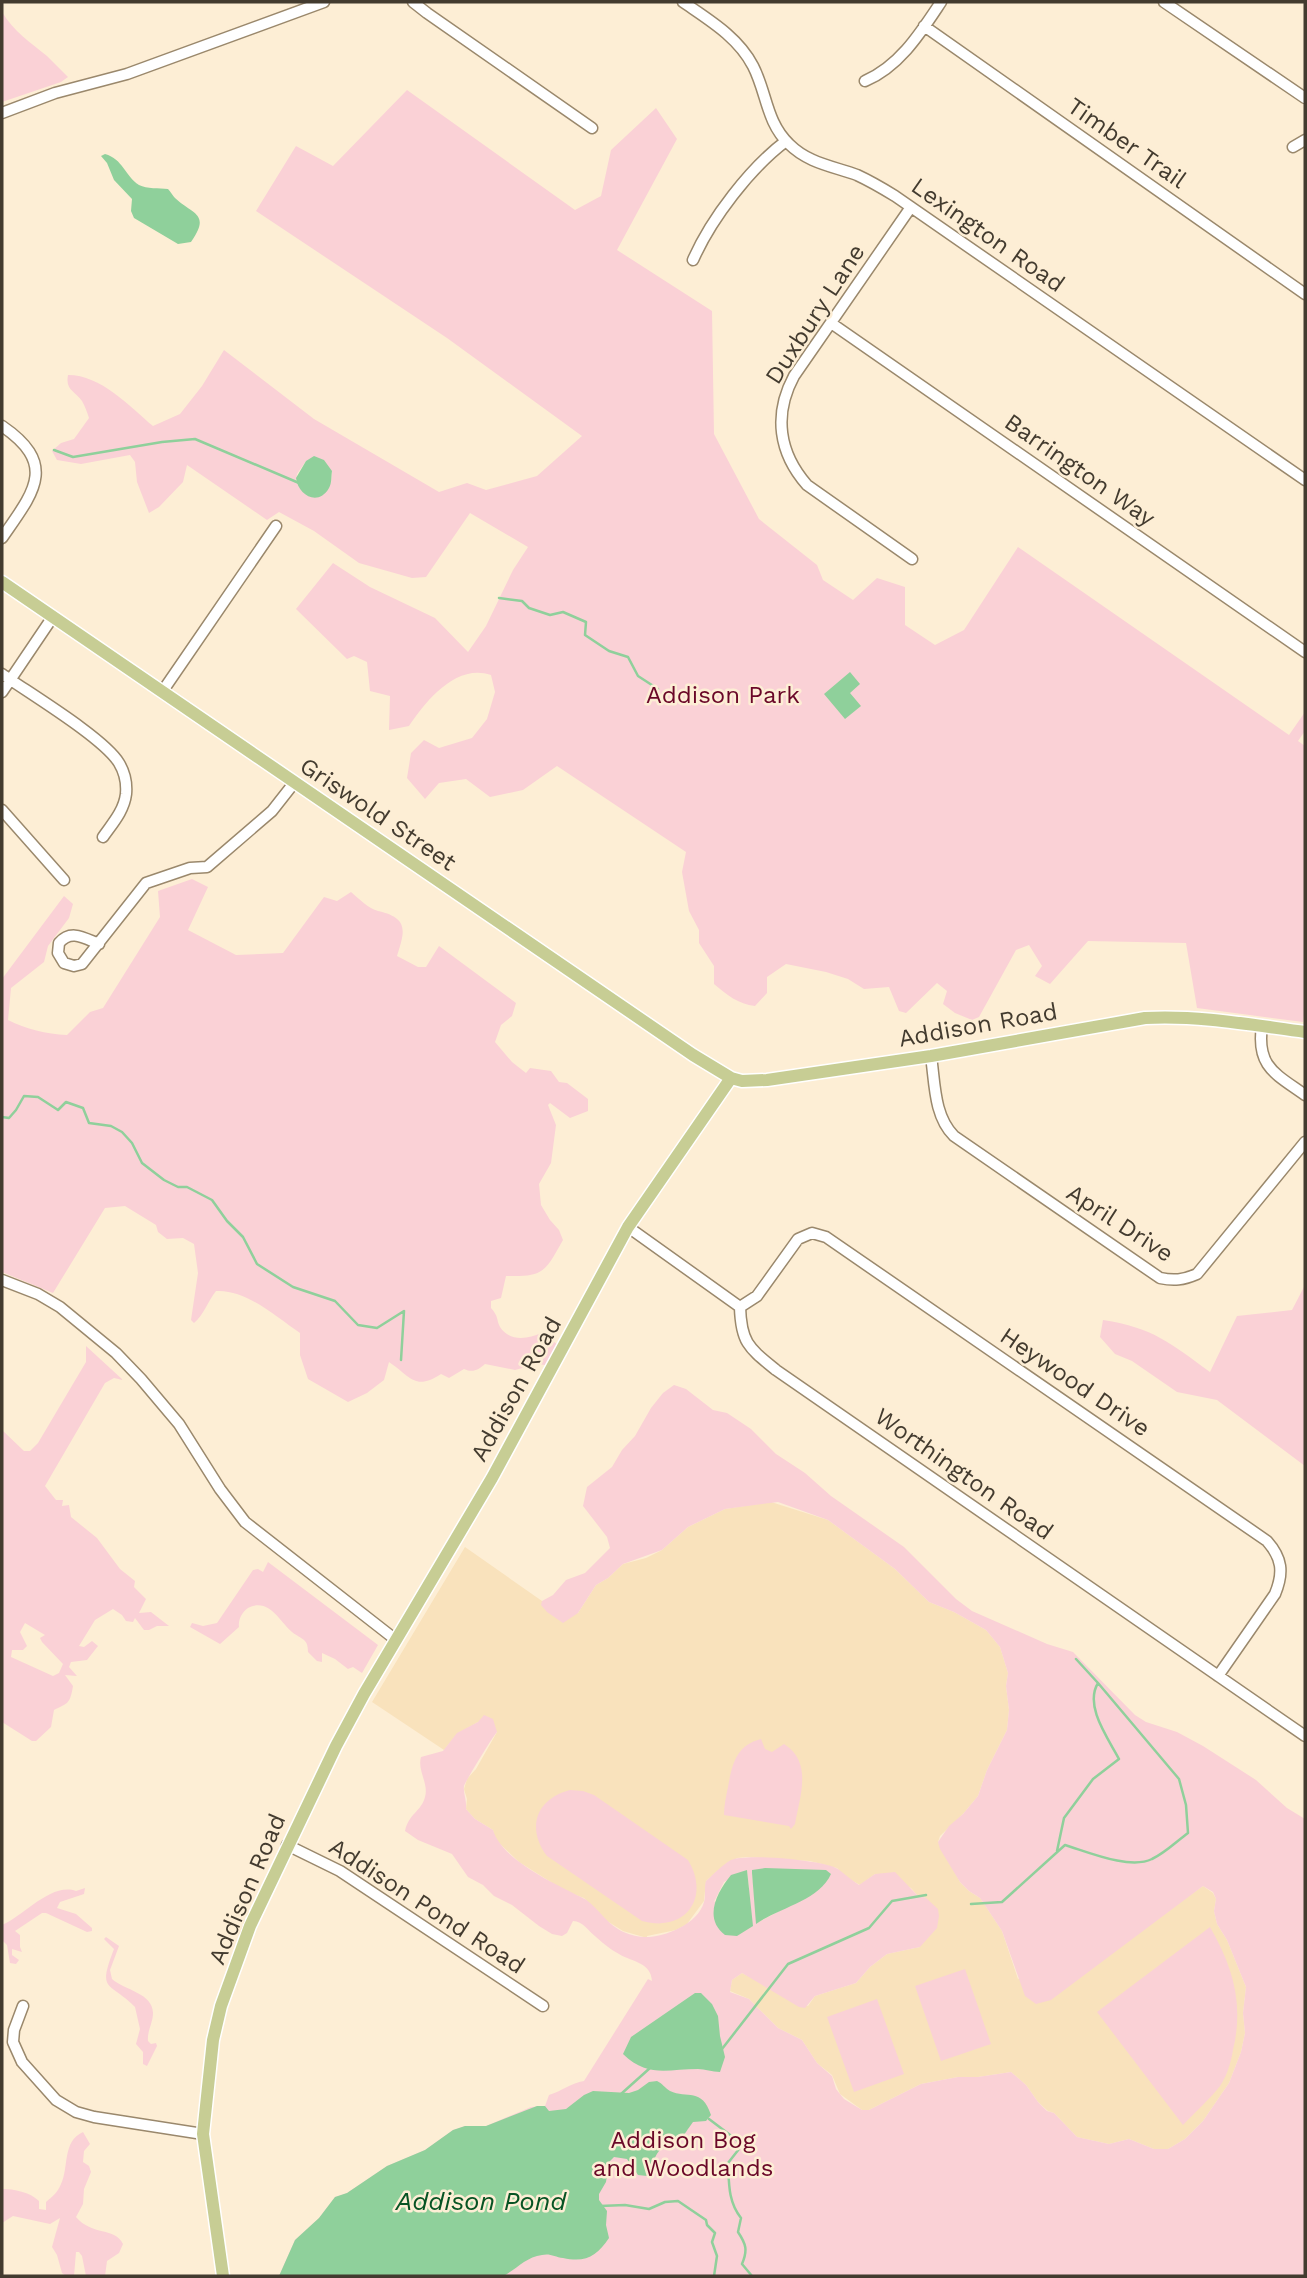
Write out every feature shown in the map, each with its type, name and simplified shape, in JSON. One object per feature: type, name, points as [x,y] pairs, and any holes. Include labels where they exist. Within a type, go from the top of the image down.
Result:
[{"type":"main road","name":"Griswold Street","points":[[2,582],[731,1079]]},
{"type":"main road","name":"Addison Road","points":[[223,2276],[203,2134],[213,2040],[221,2006],[250,1926],[341,1735],[524,1421],[628,1227],[731,1079],[751,1081],[799,1077],[1145,1018],[1178,1016],[1305,1032]]},
{"type":"street","points":[[2,113],[55,93],[127,74],[324,2]]},
{"type":"street","points":[[414,2],[592,128]]},
{"type":"street","name":"Lexington Road","points":[[682,2],[724,30],[741,48],[754,68],[771,120],[786,141],[812,160],[870,181],[911,207],[1305,480]]},
{"type":"street","points":[[865,81],[881,74],[896,61],[941,2]]},
{"type":"street","points":[[1164,2],[1305,98]]},
{"type":"street","name":"Timber Trail","points":[[924,26],[1305,294]]},
{"type":"street","points":[[1293,147],[1305,140]]},
{"type":"street","points":[[693,260],[706,236],[745,180],[765,158],[786,141]]},
{"type":"street","name":"Duxbury Lane","points":[[911,207],[794,376],[785,395],[780,423],[785,451],[800,478],[815,492],[912,559]]},
{"type":"street","name":"Barrington Way","points":[[831,323],[1305,652]]},
{"type":"street","points":[[2,426],[26,445],[33,458],[35,474],[29,499],[2,538]]},
{"type":"street","points":[[162,692],[276,526]]},
{"type":"street","points":[[2,692],[6,677],[52,618]]},
{"type":"street","points":[[6,677],[97,741],[118,761],[125,777],[126,793],[123,807],[103,837]]},
{"type":"street","points":[[99,944],[146,884],[190,868],[207,867],[265,818],[294,783]]},
{"type":"street","points":[[2,810],[64,880]]},
{"type":"street","points":[[1262,1026],[1262,1051],[1265,1061],[1272,1071],[1305,1095]]},
{"type":"street","name":"April Drive","points":[[931,1056],[939,1114],[946,1128],[954,1136],[1160,1278],[1172,1281],[1185,1280],[1197,1274],[1305,1142]]},
{"type":"street","points":[[628,1227],[740,1307]]},
{"type":"street","name":"Heywood Drive","points":[[740,1307],[757,1296],[798,1239],[812,1233],[826,1237],[1268,1541],[1277,1552],[1281,1579],[1275,1594],[1218,1676]]},
{"type":"street","points":[[2,1280],[38,1294],[60,1307],[116,1353],[178,1424],[245,1522],[397,1640]]},
{"type":"street","name":"Worthington Road","points":[[740,1307],[741,1330],[750,1346],[776,1370],[1305,1736]]},
{"type":"street","name":"Addison Pond Road","points":[[287,1845],[340,1871],[543,2006]]},
{"type":"street","points":[[23,2006],[14,2029],[13,2042],[22,2062],[56,2100],[76,2112],[94,2117],[203,2134]]},
{"type":"shaded area","points":[[771,1502],[828,1520],[895,1569],[929,1602],[986,1630],[1000,1647],[1008,1673],[1007,1730],[987,1770],[978,1796],[940,1836],[938,1842],[960,1882],[980,1898],[1002,1931],[1018,1979],[1173,1907],[1203,1886],[1213,1893],[1216,1899],[1214,1911],[1217,1924],[1227,1940],[1246,1987],[1243,2013],[1245,2033],[1229,2083],[1203,2121],[1185,2139],[1168,2149],[1154,2149],[1129,2139],[1109,2144],[1077,2137],[1054,2113],[1038,2102],[1026,2085],[1011,2072],[921,2084],[869,2110],[862,2110],[840,2094],[832,2075],[817,2063],[802,2040],[778,2028],[749,1999],[730,1991],[732,1980],[742,1973],[808,2006],[815,1996],[856,1983],[870,1967],[887,1954],[920,1947],[926,1898],[917,1895],[911,1888],[875,1874],[860,1885],[844,1876],[837,1868],[810,1861],[746,1857],[737,1858],[722,1867],[706,1881],[704,1901],[687,1924],[647,1938],[623,1931],[607,1921],[584,1898],[565,1891],[519,1862],[495,1839],[493,1830],[475,1819],[466,1809],[464,1789],[467,1779],[476,1769],[497,1732],[478,1722],[457,1734],[444,1750],[372,1702],[465,1547],[542,1601],[578,1613],[596,1585],[623,1564],[646,1558],[662,1550],[688,1527],[725,1509]]},
{"type":"green space","points":[[2,12],[17,31],[68,77],[61,82],[2,102]]},
{"type":"green space","name":"Addison Park","points":[[407,90],[575,210],[601,196],[611,150],[656,108],[677,139],[617,250],[712,311],[714,434],[759,519],[817,565],[823,580],[853,600],[877,578],[905,587],[905,625],[935,645],[964,630],[1018,547],[1289,735],[1305,712],[1305,731],[1298,741],[1305,746],[1303,1022],[1197,1008],[1186,943],[1088,941],[1050,984],[1035,976],[1042,966],[1029,945],[1016,950],[979,1017],[972,1020],[943,1004],[947,991],[937,983],[906,1013],[899,1011],[889,987],[864,989],[848,979],[786,964],[767,977],[767,993],[755,1006],[749,1005],[733,998],[714,984],[714,966],[699,943],[699,930],[689,911],[682,872],[686,852],[557,766],[523,790],[490,797],[466,779],[439,783],[425,799],[407,778],[411,753],[424,740],[439,748],[472,738],[487,719],[495,692],[491,675],[466,674],[454,679],[433,696],[409,726],[389,730],[390,696],[370,691],[367,662],[354,656],[347,659],[296,609],[333,563],[370,587],[435,618],[468,652],[486,626],[513,570],[528,547],[470,513],[426,577],[412,578],[359,563],[314,531],[279,512],[267,520],[187,465],[183,482],[159,507],[149,513],[137,482],[135,462],[130,455],[81,464],[57,460],[52,451],[61,443],[74,439],[89,418],[82,401],[69,387],[68,375],[80,376],[103,386],[153,426],[180,414],[202,386],[224,350],[314,419],[439,492],[467,483],[486,490],[537,476],[582,436],[447,338],[256,211],[296,146],[333,166]],"holes":[[[306,461],[332,471],[331,483],[296,482],[297,474]]]},
{"type":"green space","points":[[192,879],[208,887],[188,930],[236,955],[283,953],[324,897],[337,901],[351,892],[371,908],[395,917],[400,922],[403,933],[397,956],[418,967],[426,967],[439,946],[516,1003],[512,1016],[501,1025],[495,1042],[512,1062],[526,1073],[530,1068],[551,1071],[559,1082],[567,1083],[588,1099],[588,1111],[570,1118],[550,1103],[548,1105],[556,1125],[551,1163],[539,1184],[541,1205],[563,1240],[547,1266],[528,1275],[506,1276],[501,1298],[491,1301],[491,1308],[504,1332],[525,1338],[541,1333],[557,1344],[545,1365],[537,1364],[515,1370],[485,1364],[475,1370],[464,1369],[449,1378],[441,1374],[419,1382],[389,1362],[384,1380],[367,1393],[348,1402],[308,1379],[300,1355],[300,1333],[249,1299],[238,1294],[216,1291],[194,1323],[191,1320],[198,1273],[194,1244],[183,1238],[167,1239],[158,1232],[156,1225],[125,1206],[105,1208],[53,1293],[2,1272],[2,979],[64,896],[73,904],[69,918],[48,946],[44,962],[11,988],[8,1020],[51,1034],[67,1035],[90,1012],[103,1008],[160,917],[158,891]]},
{"type":"green space","points":[[1305,1285],[1305,1466],[1217,1400],[1177,1392],[1132,1361],[1115,1354],[1100,1337],[1103,1320],[1136,1327],[1161,1338],[1210,1372],[1237,1316],[1292,1310]]},
{"type":"green space","points":[[86,1346],[123,1380],[114,1378],[105,1383],[45,1486],[56,1500],[63,1500],[62,1506],[69,1505],[71,1517],[97,1538],[120,1569],[135,1581],[134,1587],[146,1599],[139,1613],[151,1612],[169,1626],[144,1630],[135,1618],[133,1622],[126,1621],[113,1609],[95,1620],[79,1646],[84,1647],[92,1641],[98,1646],[87,1660],[71,1662],[69,1667],[77,1676],[65,1675],[73,1686],[69,1700],[54,1710],[51,1727],[36,1741],[32,1741],[2,1722],[2,1430],[24,1451],[30,1451],[38,1443],[86,1362]],"holes":[[[25,1623],[45,1635],[40,1638],[42,1642],[63,1664],[59,1673],[53,1676],[11,1657],[12,1650],[23,1650],[27,1646],[20,1632]]]},
{"type":"green space","name":"Addison Bog and Woodlands","points":[[674,1385],[686,1389],[713,1410],[727,1413],[751,1429],[776,1454],[805,1473],[831,1496],[904,1547],[956,1599],[972,1611],[1047,1644],[1073,1652],[1135,1715],[1203,1746],[1256,1780],[1287,1808],[1305,1819],[1305,2276],[279,2276],[295,2240],[319,2218],[335,2197],[347,2193],[387,2166],[425,2150],[453,2130],[465,2126],[486,2126],[531,2107],[545,2106],[549,2095],[584,2081],[648,1979],[652,1981],[645,1966],[613,1951],[580,1923],[573,1921],[567,1933],[562,1936],[552,1934],[468,1877],[452,1854],[418,1840],[405,1831],[409,1820],[425,1797],[421,1757],[443,1751],[457,1733],[478,1722],[484,1715],[493,1719],[497,1732],[464,1786],[466,1809],[475,1819],[493,1830],[498,1841],[518,1861],[586,1900],[623,1932],[652,1937],[687,1923],[695,1917],[705,1899],[706,1881],[731,1860],[752,1857],[802,1860],[830,1866],[859,1885],[875,1874],[895,1872],[917,1895],[926,1898],[938,1909],[937,1928],[920,1947],[887,1954],[870,1967],[856,1983],[815,1996],[805,2008],[742,1973],[732,1980],[730,1992],[749,1999],[778,2028],[802,2040],[817,2063],[832,2076],[836,2089],[844,2099],[862,2110],[869,2110],[921,2084],[1011,2072],[1026,2085],[1047,2111],[1054,2113],[1077,2137],[1109,2144],[1129,2139],[1154,2149],[1168,2149],[1185,2139],[1203,2121],[1229,2083],[1245,2033],[1243,2013],[1246,1987],[1227,1940],[1217,1924],[1214,1911],[1216,1899],[1213,1892],[1203,1886],[1051,2000],[1036,2004],[1025,1996],[1002,1931],[980,1898],[960,1882],[938,1842],[949,1826],[978,1796],[987,1770],[1007,1730],[1008,1673],[1000,1647],[986,1630],[929,1602],[895,1569],[828,1520],[778,1502],[725,1509],[688,1527],[662,1550],[623,1564],[596,1585],[578,1613],[563,1623],[541,1605],[542,1601],[553,1595],[566,1580],[585,1573],[610,1548],[607,1537],[583,1506],[587,1487],[612,1467],[663,1393]],"holes":[[[747,1870],[749,1888],[714,1902],[724,1882]],[[752,1873],[828,1879],[813,1893],[757,1923]]]},
{"type":"green space","points":[[268,1562],[378,1645],[362,1673],[353,1667],[348,1669],[322,1653],[322,1662],[317,1661],[308,1652],[304,1640],[292,1632],[273,1612],[262,1606],[248,1608],[242,1614],[239,1627],[220,1644],[190,1627],[192,1623],[203,1626],[217,1623],[253,1570],[263,1572]]},
{"type":"green space","points":[[761,1739],[765,1749],[772,1752],[784,1744],[799,1760],[802,1770],[801,1791],[795,1824],[791,1829],[789,1826],[724,1815],[737,1757],[746,1746]]},
{"type":"green space","points":[[570,1790],[594,1795],[688,1860],[697,1887],[690,1909],[682,1917],[671,1922],[642,1921],[547,1856],[537,1835],[538,1816],[549,1800]]},
{"type":"green space","points":[[85,1888],[84,1894],[60,1902],[57,1908],[76,1914],[92,1931],[87,1932],[42,1913],[15,1931],[20,1935],[22,1952],[12,1949],[12,1955],[19,1960],[16,1964],[10,1963],[7,1945],[2,1940],[2,1925],[47,1895],[57,1891]]},
{"type":"green space","points":[[1210,1927],[1225,1957],[1234,1986],[1237,2001],[1236,2033],[1230,2064],[1222,2082],[1183,2125],[1097,2012]]},
{"type":"green space","points":[[106,1937],[119,1946],[110,1970],[112,1979],[143,1996],[152,2006],[153,2017],[148,2041],[151,2044],[156,2043],[157,2046],[147,2066],[143,2064],[143,2052],[136,2044],[140,2029],[135,2007],[112,1989],[106,1980],[114,1949],[104,1939]]},
{"type":"green space","points":[[965,1969],[991,2044],[941,2061],[915,1986]]},
{"type":"green space","points":[[877,1999],[904,2074],[854,2092],[827,2017]]},
{"type":"green space","points":[[83,2132],[90,2144],[84,2151],[83,2162],[89,2166],[91,2172],[84,2189],[83,2204],[76,2217],[89,2227],[115,2235],[123,2244],[119,2253],[107,2261],[105,2276],[86,2276],[79,2252],[76,2252],[74,2276],[62,2273],[52,2247],[60,2218],[50,2224],[13,2216],[2,2223],[2,2189],[31,2195],[39,2201],[39,2209],[46,2210],[46,2202],[61,2184],[69,2148],[76,2136]]},
{"type":"water","points":[[105,154],[116,160],[139,185],[168,189],[197,216],[199,225],[191,242],[178,244],[134,218],[131,211],[132,199],[114,180],[101,156]]},
{"type":"water","points":[[314,456],[324,460],[332,471],[331,482],[325,494],[314,498],[304,494],[296,478],[306,461]]},
{"type":"water","points":[[850,672],[860,684],[850,693],[861,706],[845,719],[824,694]]},
{"type":"water","points":[[747,1870],[753,1926],[737,1936],[725,1935],[715,1921],[714,1905],[731,1875]]},
{"type":"water","points":[[752,1870],[826,1870],[831,1874],[817,1891],[808,1897],[756,1924]]},
{"type":"water","points":[[695,1993],[701,1993],[712,2004],[718,2016],[725,2057],[720,2072],[650,2069],[632,2062],[623,2054],[631,2037]]},
{"type":"water","name":"Addison Pond","points":[[657,2081],[670,2091],[699,2097],[711,2115],[706,2121],[693,2122],[680,2139],[664,2145],[647,2176],[638,2175],[627,2159],[614,2157],[609,2162],[606,2182],[599,2194],[599,2200],[607,2211],[609,2238],[590,2257],[578,2260],[548,2254],[536,2256],[503,2276],[279,2276],[295,2240],[319,2218],[335,2197],[347,2193],[387,2166],[425,2150],[453,2130],[465,2126],[486,2126],[537,2106],[545,2106],[549,2111],[566,2109],[593,2091],[629,2093],[649,2082]]},
{"type":"waterway","points":[[54,450],[73,457],[195,439],[299,483]]},
{"type":"waterway","points":[[499,598],[522,601],[529,608],[550,615],[563,612],[586,622],[585,635],[609,651],[628,657],[638,676],[658,689]]},
{"type":"waterway","points":[[2,1117],[9,1118],[24,1096],[38,1097],[58,1110],[66,1102],[83,1108],[89,1123],[111,1126],[122,1132],[132,1143],[142,1163],[164,1180],[178,1187],[187,1187],[212,1200],[243,1237],[257,1264],[293,1287],[335,1301],[358,1325],[377,1328],[404,1311],[401,1360]]},
{"type":"waterway","points":[[1057,1851],[1064,1818],[1093,1779],[1119,1759],[1096,1712],[1094,1692],[1098,1683],[1076,1659]]},
{"type":"waterway","points":[[971,1904],[1002,1902],[1065,1845],[1109,1859],[1143,1862],[1162,1854],[1188,1833],[1186,1805],[1179,1779],[1098,1683]]},
{"type":"waterway","points":[[722,2049],[788,1964],[869,1928],[892,1901],[926,1895]]},
{"type":"waterway","points":[[621,2094],[650,2068]]},
{"type":"waterway","points":[[709,2119],[738,2141],[739,2149],[728,2163],[729,2185],[731,2199],[741,2218],[738,2232],[745,2251],[742,2264],[752,2276]]},
{"type":"waterway","points":[[600,2206],[625,2205],[649,2209],[665,2202],[678,2201],[706,2220],[715,2233],[712,2242],[717,2256],[714,2276]]}]
